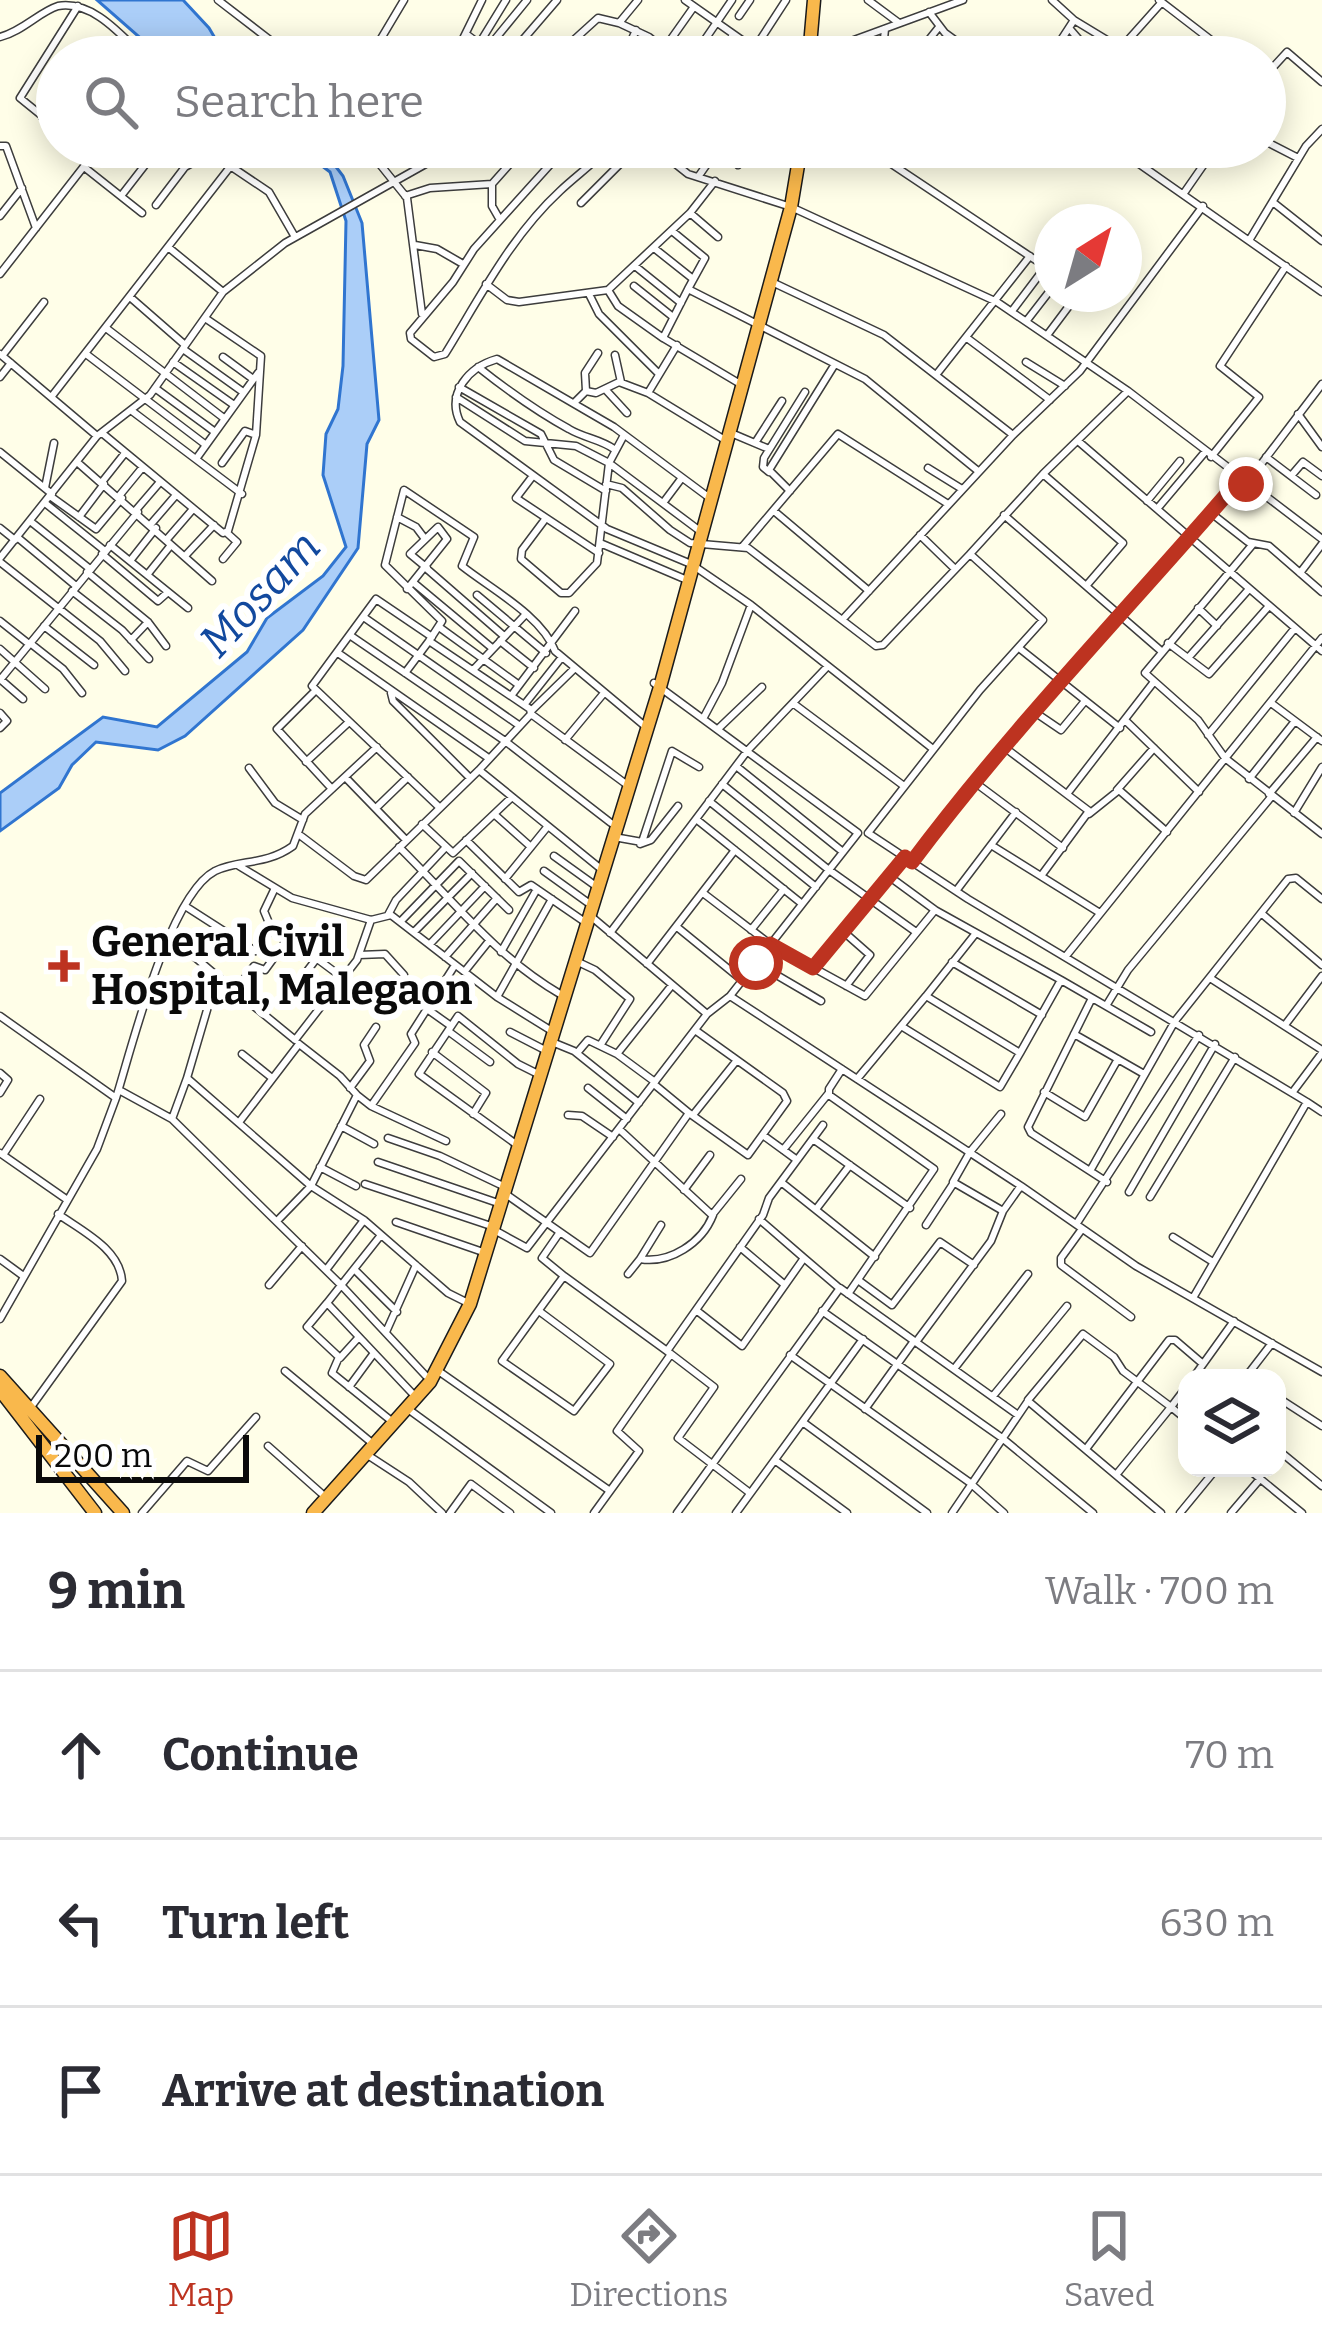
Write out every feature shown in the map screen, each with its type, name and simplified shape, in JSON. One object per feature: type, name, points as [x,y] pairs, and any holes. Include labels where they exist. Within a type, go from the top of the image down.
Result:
[{"type":"highway","points":[[811,36],[814,0]]},
{"type":"highway","points":[[550,1038],[730,437],[797,168]]},
{"type":"highway","points":[[303,1513],[407,1409],[432,1373],[467,1302],[577,961],[593,884],[601,869]]},
{"type":"highway","points":[[467,1302],[491,1228]]},
{"type":"highway","points":[[313,1513],[432,1373]]},
{"type":"highway","points":[[0,1376],[124,1513]]},
{"type":"highway","points":[[0,1390],[95,1513]]},
{"type":"street","points":[[218,0],[265,36]]},
{"type":"street","points":[[383,36],[404,0]]},
{"type":"street","points":[[468,36],[482,0]]},
{"type":"street","points":[[488,36],[506,0]]},
{"type":"street","points":[[493,36],[527,0]]},
{"type":"street","points":[[619,23],[638,0]]},
{"type":"street","points":[[685,0],[734,35]]},
{"type":"street","points":[[708,36],[732,0]]},
{"type":"street","points":[[739,16],[750,0]]},
{"type":"street","points":[[762,36],[786,0]]},
{"type":"street","points":[[868,0],[899,23]]},
{"type":"street","points":[[865,36],[963,0]]},
{"type":"street","points":[[1052,0],[1101,36]]},
{"type":"street","points":[[1131,36],[1161,1],[1206,36]]},
{"type":"street","points":[[525,36],[552,2]]},
{"type":"street","points":[[0,37],[18,32],[61,4],[98,14],[122,36]]},
{"type":"street","points":[[59,36],[78,6]]},
{"type":"street","points":[[673,36],[694,7]]},
{"type":"street","points":[[929,12],[951,36]]},
{"type":"street","points":[[580,36],[598,18],[645,36]]},
{"type":"street","points":[[1064,36],[1074,20]]},
{"type":"street","points":[[931,36],[939,27]]},
{"type":"street","points":[[1069,28],[1076,36]]},
{"type":"street","points":[[884,36],[885,29]]},
{"type":"street","points":[[634,36],[636,30]]},
{"type":"street","points":[[1286,53],[1322,82]]},
{"type":"street","points":[[36,72],[20,98],[36,112]]},
{"type":"street","points":[[1250,239],[1298,158],[1322,129]]},
{"type":"street","points":[[0,146],[6,146],[36,228]]},
{"type":"street","points":[[1286,152],[1298,158]]},
{"type":"street","points":[[0,274],[82,168]]},
{"type":"street","points":[[84,168],[142,213]]},
{"type":"street","points":[[121,196],[143,168]]},
{"type":"street","points":[[156,206],[184,168]]},
{"type":"street","points":[[52,396],[229,168]]},
{"type":"street","points":[[232,168],[269,192],[295,237]]},
{"type":"street","points":[[382,168],[405,196],[422,314]]},
{"type":"street","points":[[125,671],[100,641],[0,560],[99,435],[155,388],[223,292],[295,237],[420,168]]},
{"type":"street","points":[[501,220],[492,206],[492,184],[506,168]]},
{"type":"street","points":[[547,168],[422,314],[410,337],[434,357],[442,356],[486,284],[557,193],[589,168]]},
{"type":"street","points":[[581,203],[616,168]]},
{"type":"street","points":[[681,168],[790,207],[1027,320],[1322,538],[1300,573]]},
{"type":"street","points":[[698,177],[704,168]]},
{"type":"street","points":[[898,168],[1034,259]]},
{"type":"street","points":[[1146,168],[1322,291]]},
{"type":"street","points":[[1184,194],[1200,168]]},
{"type":"street","points":[[486,284],[507,300],[519,302],[608,290],[672,232],[715,181]]},
{"type":"street","points":[[405,196],[430,188],[492,184]]},
{"type":"street","points":[[0,216],[22,188]]},
{"type":"street","points":[[1274,203],[1322,241]]},
{"type":"street","points":[[842,620],[978,471],[1088,362],[1203,206]]},
{"type":"street","points":[[690,213],[718,237]]},
{"type":"street","points":[[663,338],[704,259],[672,232]]},
{"type":"street","points":[[415,245],[437,249],[463,264]]},
{"type":"street","points":[[168,247],[223,292]]},
{"type":"street","points":[[653,248],[693,279]]},
{"type":"street","points":[[936,376],[1030,256]]},
{"type":"street","points":[[635,266],[681,303]]},
{"type":"street","points":[[1157,510],[1259,397],[1220,365],[1286,266]]},
{"type":"street","points":[[770,281],[884,335],[1013,435]]},
{"type":"street","points":[[634,286],[674,317]]},
{"type":"street","points":[[1012,311],[1034,286]]},
{"type":"street","points":[[608,290],[618,306],[743,386]]},
{"type":"street","points":[[688,290],[865,379],[978,471]]},
{"type":"street","points":[[589,294],[599,314],[659,374]]},
{"type":"street","points":[[130,297],[184,347],[244,392]]},
{"type":"street","points":[[44,302],[1,355],[237,542],[223,560]]},
{"type":"street","points":[[1027,320],[1034,311]]},
{"type":"street","points":[[1048,334],[1064,312]]},
{"type":"street","points":[[205,318],[261,356],[256,435],[242,494],[226,533]]},
{"type":"street","points":[[106,328],[225,419]]},
{"type":"street","points":[[967,338],[1050,400]]},
{"type":"street","points":[[648,394],[676,345]]},
{"type":"street","points":[[574,403],[586,391],[585,374],[598,352]]},
{"type":"street","points":[[86,354],[206,445]]},
{"type":"street","points":[[615,355],[621,382]]},
{"type":"street","points":[[223,358],[254,380]]},
{"type":"street","points":[[711,499],[624,435],[496,359],[478,367],[458,392],[454,408],[460,422],[532,477],[602,525],[692,564],[933,749]]},
{"type":"street","points":[[173,362],[234,406]]},
{"type":"street","points":[[1026,362],[1065,386]]},
{"type":"street","points":[[0,377],[11,363]]},
{"type":"street","points":[[770,472],[836,364]]},
{"type":"street","points":[[478,367],[524,402],[614,449]]},
{"type":"street","points":[[196,459],[260,370]]},
{"type":"street","points":[[586,391],[593,394],[621,382],[730,437],[769,449]]},
{"type":"street","points":[[813,968],[1059,681],[1266,457],[1322,384]]},
{"type":"street","points":[[155,388],[215,432]]},
{"type":"street","points":[[604,389],[628,412]]},
{"type":"street","points":[[458,392],[541,434],[554,460],[606,488],[622,488],[670,530],[743,546],[871,643],[883,645],[1128,391]]},
{"type":"street","points":[[458,392],[512,435],[545,446],[574,446],[609,464],[663,503],[699,539]]},
{"type":"street","points":[[790,491],[762,464],[805,392]]},
{"type":"street","points":[[755,443],[782,401]]},
{"type":"street","points":[[132,411],[242,494]]},
{"type":"street","points":[[1298,414],[1322,446]]},
{"type":"street","points":[[222,463],[245,431],[256,435]]},
{"type":"street","points":[[574,446],[575,432]]},
{"type":"street","points":[[743,546],[838,434],[949,504]]},
{"type":"street","points":[[546,518],[522,550],[521,559],[561,593],[569,593],[597,563],[609,464],[624,435]]},
{"type":"street","points":[[1078,441],[1319,648]]},
{"type":"street","points":[[48,495],[54,443]]},
{"type":"street","points":[[0,452],[158,601],[168,592]]},
{"type":"street","points":[[79,517],[125,453]]},
{"type":"street","points":[[1266,457],[1316,495]]},
{"type":"street","points":[[1147,501],[1180,461]]},
{"type":"street","points":[[77,462],[212,580]]},
{"type":"street","points":[[1291,476],[1303,462],[1322,476]]},
{"type":"street","points":[[48,495],[96,529],[142,467]]},
{"type":"street","points":[[928,468],[962,489]]},
{"type":"street","points":[[1043,474],[1122,541],[1086,586]]},
{"type":"street","points":[[532,477],[516,498],[600,548],[687,580]]},
{"type":"street","points":[[663,503],[681,479]]},
{"type":"street","points":[[23,699],[0,679],[160,482]]},
{"type":"street","points":[[405,673],[442,621],[386,565],[401,493],[406,490],[474,537],[460,563],[550,638],[549,650]]},
{"type":"street","points":[[130,561],[176,495]]},
{"type":"street","points":[[147,574],[194,509]]},
{"type":"street","points":[[774,511],[869,590]]},
{"type":"street","points":[[1211,513],[1253,544],[1266,544],[1322,592]]},
{"type":"street","points":[[1004,515],[1161,651]]},
{"type":"street","points":[[397,517],[416,527],[425,539]]},
{"type":"street","points":[[30,521],[148,622],[166,646]]},
{"type":"street","points":[[185,556],[214,525]]},
{"type":"street","points":[[410,586],[427,568],[447,538],[438,527],[410,555],[427,568],[468,604],[499,642]]},
{"type":"street","points":[[0,528],[74,588],[149,659]]},
{"type":"street","points":[[920,535],[956,569]]},
{"type":"street","points":[[1253,544],[1145,670],[1192,714],[1225,758],[1322,834]]},
{"type":"street","points":[[106,550],[130,561],[188,608]]},
{"type":"street","points":[[320,1167],[491,1228],[526,1249],[707,1014],[730,996],[843,852],[1042,620],[970,554]]},
{"type":"street","points":[[457,618],[486,585]]},
{"type":"street","points":[[410,586],[534,668]]},
{"type":"street","points":[[1187,658],[1249,589]]},
{"type":"street","points":[[476,596],[562,657],[644,726]]},
{"type":"street","points":[[439,807],[315,691],[313,684],[374,601],[382,600],[626,785]]},
{"type":"street","points":[[704,717],[751,605]]},
{"type":"street","points":[[1168,643],[1209,674],[1269,606]]},
{"type":"street","points":[[1198,608],[1216,626]]},
{"type":"street","points":[[511,696],[575,611]]},
{"type":"street","points":[[473,671],[525,615]]},
{"type":"street","points":[[364,617],[520,726]]},
{"type":"street","points":[[0,621],[63,669],[82,693]]},
{"type":"street","points":[[131,640],[148,622]]},
{"type":"street","points":[[44,626],[94,665]]},
{"type":"street","points":[[439,627],[520,686]]},
{"type":"street","points":[[1208,735],[1295,628]]},
{"type":"street","points":[[351,636],[505,741],[613,830],[647,844],[678,806]]},
{"type":"street","points":[[1066,956],[1319,648],[1322,638]]},
{"type":"street","points":[[1018,647],[1154,748],[1198,792]]},
{"type":"street","points":[[0,649],[45,689]]},
{"type":"street","points":[[338,653],[489,758]]},
{"type":"street","points":[[300,836],[362,880],[368,879],[520,726],[562,657]]},
{"type":"street","points":[[610,933],[748,750],[827,667]]},
{"type":"street","points":[[529,710],[575,668]]},
{"type":"street","points":[[658,682],[863,833],[1322,1112]]},
{"type":"street","points":[[1067,794],[1154,682]]},
{"type":"street","points":[[719,728],[762,687]]},
{"type":"street","points":[[315,691],[277,728],[332,789]]},
{"type":"street","points":[[392,693],[393,701],[470,778]]},
{"type":"street","points":[[565,740],[604,693]]},
{"type":"street","points":[[1033,711],[1060,730],[1085,701]]},
{"type":"street","points":[[1106,1006],[1117,986],[1319,739],[1271,703]]},
{"type":"street","points":[[794,704],[904,786]]},
{"type":"street","points":[[0,713],[8,721],[0,728]]},
{"type":"street","points":[[1249,778],[1295,721]]},
{"type":"street","points":[[306,762],[349,722]]},
{"type":"street","points":[[1003,746],[1089,814]]},
{"type":"street","points":[[0,1319],[97,1149],[184,906],[213,873],[281,854],[300,836],[303,820],[376,747]]},
{"type":"street","points":[[1041,876],[1089,814],[1118,790],[1154,748]]},
{"type":"street","points":[[640,844],[670,752],[699,767]]},
{"type":"street","points":[[736,766],[843,852]]},
{"type":"street","points":[[1294,813],[1322,766]]},
{"type":"street","points":[[249,767],[275,803],[303,820]]},
{"type":"street","points":[[479,770],[601,869]]},
{"type":"street","points":[[345,776],[489,941],[560,994]]},
{"type":"street","points":[[376,808],[408,777]]},
{"type":"street","points":[[973,781],[1063,848]]},
{"type":"street","points":[[722,784],[916,932]]},
{"type":"street","points":[[1118,790],[1167,832]]},
{"type":"street","points":[[422,824],[453,853],[512,796]]},
{"type":"street","points":[[710,801],[816,887]]},
{"type":"street","points":[[956,891],[1016,812]]},
{"type":"street","points":[[494,814],[531,847]]},
{"type":"street","points":[[696,819],[802,904]]},
{"type":"street","points":[[505,879],[548,826]]},
{"type":"street","points":[[466,840],[521,893],[530,885],[586,913]]},
{"type":"street","points":[[991,844],[1101,913]]},
{"type":"street","points":[[388,915],[393,903],[445,848]]},
{"type":"street","points":[[647,964],[735,850]]},
{"type":"street","points":[[554,856],[593,884]]},
{"type":"street","points":[[402,920],[458,862],[509,910]]},
{"type":"street","points":[[238,866],[274,890],[371,920],[388,915],[402,920],[638,1103]]},
{"type":"street","points":[[544,871],[586,913],[707,1014]]},
{"type":"street","points":[[415,931],[472,873]]},
{"type":"street","points":[[890,877],[934,910],[1151,1032]]},
{"type":"street","points":[[1090,1171],[1175,1021],[1261,913],[1292,877],[1322,899]]},
{"type":"street","points":[[430,944],[485,886]]},
{"type":"street","points":[[501,952],[537,889]]},
{"type":"street","points":[[751,930],[784,889]]},
{"type":"street","points":[[274,890],[264,911],[274,926],[385,1010],[404,975],[385,954],[359,954]]},
{"type":"street","points":[[703,893],[770,944],[865,996],[934,910]]},
{"type":"street","points":[[445,957],[496,898]]},
{"type":"street","points":[[497,998],[552,899]]},
{"type":"street","points":[[184,906],[254,951],[274,926]]},
{"type":"street","points":[[1261,913],[1322,965]]},
{"type":"street","points":[[240,1121],[344,978],[371,920]]},
{"type":"street","points":[[676,927],[742,980]]},
{"type":"street","points":[[845,933],[870,955],[846,986]]},
{"type":"street","points":[[857,1079],[976,933]]},
{"type":"street","points":[[170,937],[371,1106],[446,1141]]},
{"type":"street","points":[[235,991],[255,966],[265,971],[290,938]]},
{"type":"street","points":[[464,972],[489,941]]},
{"type":"street","points":[[292,991],[317,958]]},
{"type":"street","points":[[577,961],[630,999],[601,1044]]},
{"type":"street","points":[[952,962],[1042,1015]]},
{"type":"street","points":[[756,963],[821,1000]]},
{"type":"street","points":[[455,965],[411,1034],[416,1043],[486,1093],[473,1114]]},
{"type":"street","points":[[172,1119],[217,976]]},
{"type":"street","points":[[1285,1025],[1322,976]]},
{"type":"street","points":[[1210,978],[1322,1052],[1292,1093]]},
{"type":"street","points":[[901,1026],[1004,1086],[1061,980]]},
{"type":"street","points":[[617,1054],[672,985]]},
{"type":"street","points":[[730,996],[1136,1266],[1322,1372]]},
{"type":"street","points":[[926,996],[1020,1054]]},
{"type":"street","points":[[1092,998],[1028,1124],[1029,1130],[1107,1182]]},
{"type":"street","points":[[428,1010],[490,1062]]},
{"type":"street","points":[[0,1016],[117,1094],[172,1119],[432,1373],[610,1491]]},
{"type":"street","points":[[419,1074],[458,1016],[538,1074]]},
{"type":"street","points":[[277,1221],[311,1186],[370,1061],[364,1045],[376,1027]]},
{"type":"street","points":[[577,1053],[586,1040],[601,1044],[748,1155],[787,1098],[695,1030]]},
{"type":"street","points":[[510,1032],[550,1038]]},
{"type":"street","points":[[1074,1034],[1145,1075]]},
{"type":"street","points":[[1131,1317],[1061,1265],[1061,1258],[1199,1035]]},
{"type":"street","points":[[371,1106],[416,1043]]},
{"type":"street","points":[[1129,1192],[1215,1044]]},
{"type":"street","points":[[242,1054],[272,1078]]},
{"type":"street","points":[[1150,1197],[1235,1057]]},
{"type":"street","points":[[1044,1092],[1084,1117],[1118,1059]]},
{"type":"street","points":[[388,1138],[448,1159],[590,1253],[654,1162],[737,1060]]},
{"type":"street","points":[[401,1064],[517,1145]]},
{"type":"street","points":[[783,1150],[809,1112],[829,1094],[842,1069]]},
{"type":"street","points":[[0,1073],[8,1080],[0,1093]]},
{"type":"street","points":[[187,1078],[311,1186],[364,1220],[448,1294],[467,1302]]},
{"type":"street","points":[[588,1088],[627,1119]]},
{"type":"street","points":[[829,1094],[934,1167],[848,1294]]},
{"type":"street","points":[[40,1099],[1,1154],[67,1199]]},
{"type":"street","points":[[1192,1298],[1307,1102]]},
{"type":"street","points":[[926,1226],[970,1152],[1001,1114]]},
{"type":"street","points":[[568,1115],[582,1116],[616,1133],[713,1215]]},
{"type":"street","points":[[593,1513],[640,1449],[617,1431],[695,1309],[824,1125]]},
{"type":"street","points":[[341,1126],[374,1144]]},
{"type":"street","points":[[764,1136],[797,1160]]},
{"type":"street","points":[[1110,1138],[1127,1149]]},
{"type":"street","points":[[813,1139],[910,1208]]},
{"type":"street","points":[[684,1190],[710,1155]]},
{"type":"street","points":[[378,1162],[500,1193]]},
{"type":"street","points":[[818,1208],[850,1165]]},
{"type":"street","points":[[640,1259],[664,1258],[703,1236],[741,1179]]},
{"type":"street","points":[[781,1182],[875,1257]]},
{"type":"street","points":[[953,1184],[968,1194],[980,1194],[1003,1211]]},
{"type":"street","points":[[865,1408],[991,1241],[1003,1211],[1021,1186]]},
{"type":"street","points":[[31,1407],[122,1281],[112,1255],[58,1214]]},
{"type":"street","points":[[759,1219],[839,1288],[1018,1415]]},
{"type":"street","points":[[326,1270],[364,1220]]},
{"type":"street","points":[[396,1222],[480,1251]]},
{"type":"street","points":[[628,1274],[661,1226]]},
{"type":"street","points":[[560,1232],[542,1258],[714,1387],[678,1438],[751,1494]]},
{"type":"street","points":[[340,1358],[307,1327],[381,1235]]},
{"type":"street","points":[[1173,1237],[1213,1262]]},
{"type":"street","points":[[858,1280],[892,1305],[942,1242],[974,1264]]},
{"type":"street","points":[[269,1285],[302,1246]]},
{"type":"street","points":[[740,1246],[785,1285]]},
{"type":"street","points":[[695,1309],[742,1346],[804,1258]]},
{"type":"street","points":[[0,1259],[22,1275]]},
{"type":"street","points":[[386,1332],[416,1265]]},
{"type":"street","points":[[355,1270],[397,1312]]},
{"type":"street","points":[[954,1370],[1028,1274]]},
{"type":"street","points":[[538,1311],[610,1364],[574,1411],[502,1360],[538,1311],[564,1276]]},
{"type":"street","points":[[677,1513],[839,1288]]},
{"type":"street","points":[[327,1303],[412,1393]]},
{"type":"street","points":[[992,1397],[1067,1306]]},
{"type":"street","points":[[822,1311],[1002,1438],[1093,1513]]},
{"type":"street","points":[[1199,1369],[1234,1321]]},
{"type":"street","points":[[953,1513],[1028,1400],[1083,1334],[1178,1412]]},
{"type":"street","points":[[358,1337],[331,1372],[389,1419]]},
{"type":"street","points":[[736,1513],[863,1339]]},
{"type":"street","points":[[1086,1449],[1172,1339],[1203,1364]]},
{"type":"street","points":[[1252,1369],[1272,1342]]},
{"type":"street","points":[[349,1387],[374,1353]]},
{"type":"street","points":[[790,1355],[971,1484],[1004,1513]]},
{"type":"street","points":[[285,1371],[446,1513],[471,1484],[510,1513]]},
{"type":"street","points":[[1116,1475],[1178,1399]]},
{"type":"street","points":[[1028,1400],[1161,1513]]},
{"type":"street","points":[[1286,1403],[1322,1426]]},
{"type":"street","points":[[407,1409],[551,1513]]},
{"type":"street","points":[[142,1513],[187,1461],[208,1471],[256,1417]]},
{"type":"street","points":[[804,1423],[927,1513]]},
{"type":"street","points":[[268,1446],[321,1493]]},
{"type":"street","points":[[1286,1456],[1322,1486]]},
{"type":"street","points":[[776,1461],[847,1513]]},
{"type":"street","points":[[1180,1513],[1210,1477]]},
{"type":"street","points":[[1258,1477],[1302,1513]]},
{"type":"street","points":[[1231,1513],[1260,1479]]},
{"type":"street","points":[[1278,1513],[1288,1502]]},
{"type":"water","points":[[97,0],[183,0],[214,36],[138,36]]},
{"type":"water","points":[[325,168],[337,168],[343,176],[362,223],[379,420],[367,444],[358,548],[303,630],[185,736],[158,750],[96,742],[72,765],[59,788],[0,831],[0,793],[103,717],[157,727],[247,652],[267,618],[323,576],[346,547],[323,475],[326,434],[338,409],[343,366],[346,221]]},
{"type":"place","name":"General Civil Hospital, Malegaon","points":[[64,966]]},
{"type":"route","points":[[756,963],[770,944],[813,968],[905,857],[912,862],[973,781],[1084,652],[1240,479],[1246,484]]},
{"type":"water label","name":"Mosam","points":[[260,594]]}]
